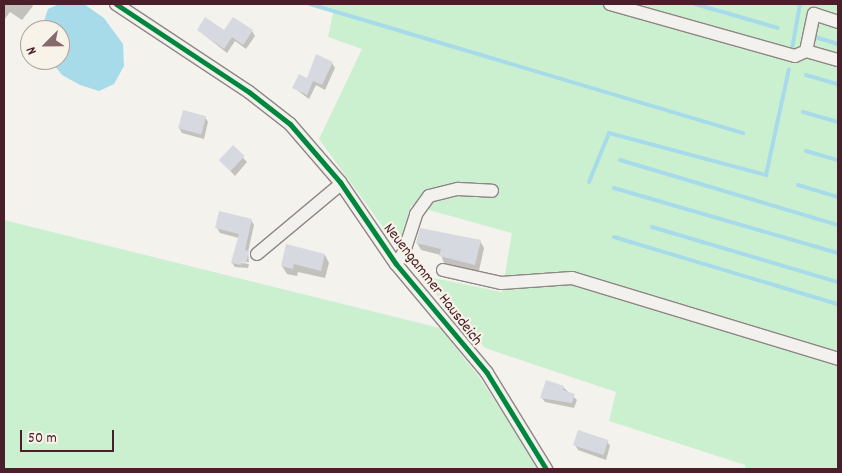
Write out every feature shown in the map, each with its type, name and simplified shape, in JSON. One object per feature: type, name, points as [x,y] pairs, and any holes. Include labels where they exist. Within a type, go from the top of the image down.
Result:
[{"type":"street","name":"Neuengammer Hausdeich","points":[[116,4],[249,92],[290,124],[342,184],[396,264],[487,373],[546,469]]},
{"type":"street","points":[[610,4],[795,56],[806,51],[838,60]]},
{"type":"street","points":[[806,51],[814,14],[838,22]]},
{"type":"street","points":[[258,254],[342,184]]},
{"type":"street","points":[[396,264],[404,252],[416,214],[429,196],[458,189],[492,191]]},
{"type":"street","points":[[443,270],[500,283],[572,278],[838,359]]},
{"type":"green space","points":[[319,4],[838,4],[838,469],[745,469],[745,465],[609,421],[616,392],[485,348],[419,275],[502,292],[512,233],[411,205],[399,249],[319,139],[362,49],[328,37],[334,9]]},
{"type":"green space","points":[[4,220],[440,328],[480,378],[539,469],[4,469]]},
{"type":"water","points":[[59,4],[84,4],[104,18],[123,44],[124,66],[114,84],[99,91],[80,85],[62,75],[58,70],[70,70],[70,20],[44,20],[48,9]]},
{"type":"building","points":[[205,17],[224,30],[233,17],[253,30],[243,45],[232,37],[224,49],[197,30]]},
{"type":"building","points":[[316,54],[333,62],[322,85],[313,81],[307,95],[292,88],[299,74],[307,78]]},
{"type":"building","points":[[183,110],[206,116],[201,135],[178,128]]},
{"type":"building","points":[[233,145],[245,156],[230,171],[219,160]]},
{"type":"building","points":[[219,211],[252,219],[245,250],[249,251],[246,263],[242,262],[241,265],[231,263],[239,234],[215,228]]},
{"type":"building","points":[[420,228],[481,240],[475,265],[439,256],[441,249],[416,243]]},
{"type":"building","points":[[286,244],[325,254],[321,271],[294,264],[293,269],[281,266]]},
{"type":"building","points":[[546,380],[564,386],[563,390],[575,394],[572,403],[540,398]]},
{"type":"building","points":[[578,430],[608,440],[603,455],[573,445]]},
{"type":"waterway","points":[[310,4],[743,133]]},
{"type":"waterway","points":[[695,4],[778,28]]},
{"type":"waterway","points":[[792,49],[800,4]]},
{"type":"waterway","points":[[815,37],[838,44]]},
{"type":"waterway","points":[[589,182],[609,133],[766,175],[789,69]]},
{"type":"waterway","points":[[806,75],[838,84]]},
{"type":"waterway","points":[[803,112],[838,122]]},
{"type":"waterway","points":[[806,151],[838,160]]},
{"type":"waterway","points":[[620,160],[838,225]]},
{"type":"waterway","points":[[798,185],[838,197]]},
{"type":"waterway","points":[[614,188],[838,253]]},
{"type":"waterway","points":[[652,227],[838,282]]},
{"type":"waterway","points":[[614,237],[838,304]]},
{"type":"cycle path","points":[[116,4],[249,92],[290,124],[340,182],[396,264],[487,373],[546,469]]}]
